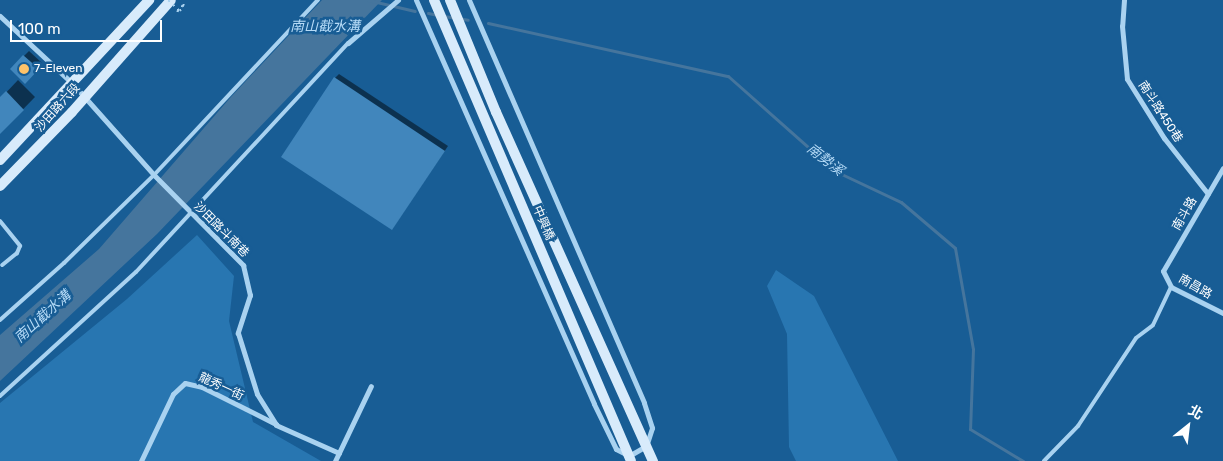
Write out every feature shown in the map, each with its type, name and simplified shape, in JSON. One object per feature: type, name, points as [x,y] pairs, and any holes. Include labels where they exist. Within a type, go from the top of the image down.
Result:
[{"type":"main road","name":"沙田路六段","points":[[0,160],[73,84],[149,0]]},
{"type":"main road","name":"沙田路六段","points":[[0,186],[84,97],[170,0]]},
{"type":"main road","name":"中興橋","points":[[434,0],[629,459]]},
{"type":"main road","name":"中興橋","points":[[450,0],[496,112],[653,461]]},
{"type":"street","points":[[348,43],[398,0]]},
{"type":"street","points":[[416,0],[594,404],[616,449],[629,459],[646,446],[652,428],[644,403],[469,0]]},
{"type":"street","name":"南斗路450巷","points":[[1124,0],[1122,26],[1127,79],[1164,138],[1208,194]]},
{"type":"street","name":"沙田路斗南巷","points":[[0,16],[73,84],[190,214],[243,265],[250,295],[238,333],[257,394],[276,424]]},
{"type":"street","name":"南斗路","points":[[1163,271],[1223,168]]},
{"type":"street","name":"南昌路","points":[[1163,271],[1171,287],[1223,313]]},
{"type":"street","name":"龍秀一街","points":[[141,461],[173,394],[185,383],[202,387],[276,424]]},
{"type":"street","points":[[336,461],[371,386]]},
{"type":"street","points":[[276,424],[339,453]]},
{"type":"lane","points":[[0,320],[64,263],[154,175],[318,0]]},
{"type":"lane","points":[[0,396],[119,288],[348,43]]},
{"type":"lane","points":[[0,221],[20,246],[17,253],[2,265]]},
{"type":"lane","points":[[1044,461],[1078,426],[1136,338],[1153,326],[1171,287]]},
{"type":"path","points":[[170,0],[179,12]]},
{"type":"shaded area","points":[[197,235],[234,276],[229,321],[253,422],[321,461],[0,461],[0,403],[127,299]]},
{"type":"shaded area","points":[[776,270],[814,296],[898,461],[796,461],[789,447],[787,334],[767,286]]},
{"type":"water","name":"南山截水溝","points":[[322,0],[382,0],[157,234],[0,381],[0,335],[99,249],[230,98]]},
{"type":"building","name":"7-Eleven","points":[[23,55],[39,69],[25,84],[10,69]]},
{"type":"building","points":[[334,77],[445,151],[392,230],[281,157]]},
{"type":"building","points":[[6,91],[24,110],[0,134],[0,97]]},
{"type":"waterway","name":"南勢溪","points":[[368,0],[415,11]]},
{"type":"waterway","name":"南勢溪","points":[[428,13],[438,15]]},
{"type":"waterway","name":"南勢溪","points":[[444,16],[468,20]]},
{"type":"waterway","name":"南勢溪","points":[[488,23],[728,76],[835,171],[901,202],[955,248],[973,349],[970,429],[1023,461]]},
{"type":"place","name":"7-Eleven","points":[[24,69]]}]
